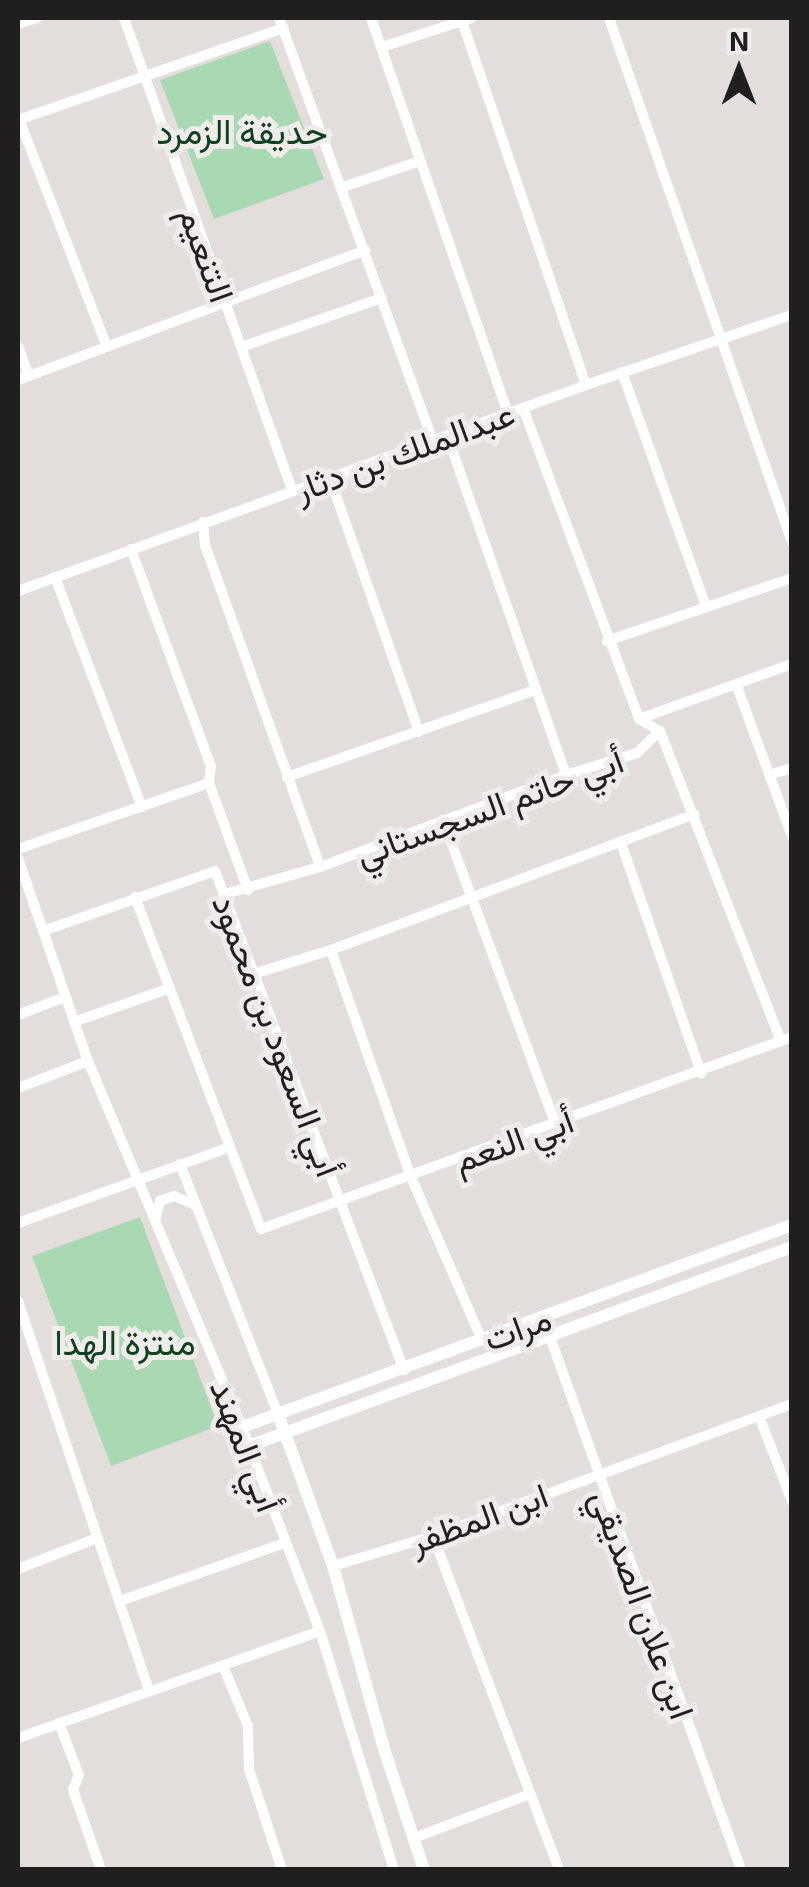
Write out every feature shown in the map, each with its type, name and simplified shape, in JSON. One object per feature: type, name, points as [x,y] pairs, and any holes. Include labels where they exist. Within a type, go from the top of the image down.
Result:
[{"type":"street","points":[[18,24],[37,18]]},
{"type":"street","name":"التنعيم","points":[[124,18],[292,490]]},
{"type":"street","points":[[370,18],[508,413]]},
{"type":"street","points":[[610,18],[792,542]]},
{"type":"street","points":[[382,47],[467,19],[586,384]]},
{"type":"street","points":[[106,347],[18,120],[281,23],[344,187],[433,440]]},
{"type":"street","points":[[344,187],[420,161]]},
{"type":"street","points":[[18,346],[23,378],[366,250]]},
{"type":"street","points":[[242,347],[382,298]]},
{"type":"street","name":"عبدالملك بن دثار","points":[[18,591],[586,384],[792,315]]},
{"type":"street","points":[[622,372],[706,606]]},
{"type":"street","points":[[522,408],[639,719],[660,730]]},
{"type":"street","points":[[447,435],[566,774]]},
{"type":"street","points":[[330,478],[419,732]]},
{"type":"street","points":[[203,522],[205,545],[320,867]]},
{"type":"street","points":[[131,549],[212,766],[209,783],[248,890]]},
{"type":"street","points":[[55,577],[142,807]]},
{"type":"street","points":[[607,641],[792,578]]},
{"type":"street","name":"أبي حاتم السجستاني","points":[[639,719],[792,664]]},
{"type":"street","points":[[736,684],[792,836]]},
{"type":"street","points":[[287,777],[534,690]]},
{"type":"street","name":"أبي حاتم السجستاني","points":[[225,894],[320,867],[566,774],[637,753],[660,730],[786,1039]]},
{"type":"street","points":[[769,776],[792,768]]},
{"type":"street","points":[[18,849],[209,783]]},
{"type":"street","points":[[253,974],[331,950],[694,814]]},
{"type":"street","points":[[444,820],[555,1123]]},
{"type":"street","points":[[621,843],[700,1073]]},
{"type":"street","name":"أبي المهند","points":[[18,858],[88,1062],[242,1428],[320,1630],[394,1870]]},
{"type":"street","name":"أبي السعود بن محمود","points":[[43,931],[216,870],[404,1370]]},
{"type":"street","points":[[18,1223],[230,1147],[135,897]]},
{"type":"street","points":[[331,950],[411,1177],[482,1340]]},
{"type":"street","points":[[74,1022],[170,988]]},
{"type":"street","points":[[18,1016],[65,997]]},
{"type":"street","name":"أبي النعم","points":[[230,1147],[260,1229],[786,1039]]},
{"type":"street","points":[[18,1088],[88,1062]]},
{"type":"street","name":"أبي المهند","points":[[180,1164],[333,1566],[424,1870]]},
{"type":"street","points":[[155,1220],[160,1201],[174,1196],[194,1204]]},
{"type":"street","name":"مرات","points":[[242,1428],[792,1225]]},
{"type":"street","name":"مرات","points":[[249,1446],[792,1247]]},
{"type":"street","points":[[18,1301],[23,1328],[150,1690]]},
{"type":"street","name":"ابن علان الصديقي","points":[[550,1337],[742,1870]]},
{"type":"street","points":[[322,1397],[316,1413],[330,1416]]},
{"type":"street","name":"ابن المظفر","points":[[333,1566],[433,1536],[596,1472],[792,1404]]},
{"type":"street","points":[[759,1416],[792,1501]]},
{"type":"street","points":[[433,1536],[559,1870]]},
{"type":"street","points":[[18,1569],[97,1538]]},
{"type":"street","points":[[120,1601],[285,1543]]},
{"type":"street","points":[[19,1734],[320,1630]]},
{"type":"street","points":[[223,1666],[248,1726],[250,1769],[282,1870]]},
{"type":"street","points":[[59,1723],[79,1776],[72,1790],[100,1870]]},
{"type":"street","points":[[414,1838],[530,1794]]},
{"type":"green space","name":"حديقة الزمرد","points":[[270,41],[324,179],[214,219],[160,80]]},
{"type":"green space","name":"منتزة الهدا","points":[[140,1217],[218,1426],[111,1466],[32,1256]]}]
